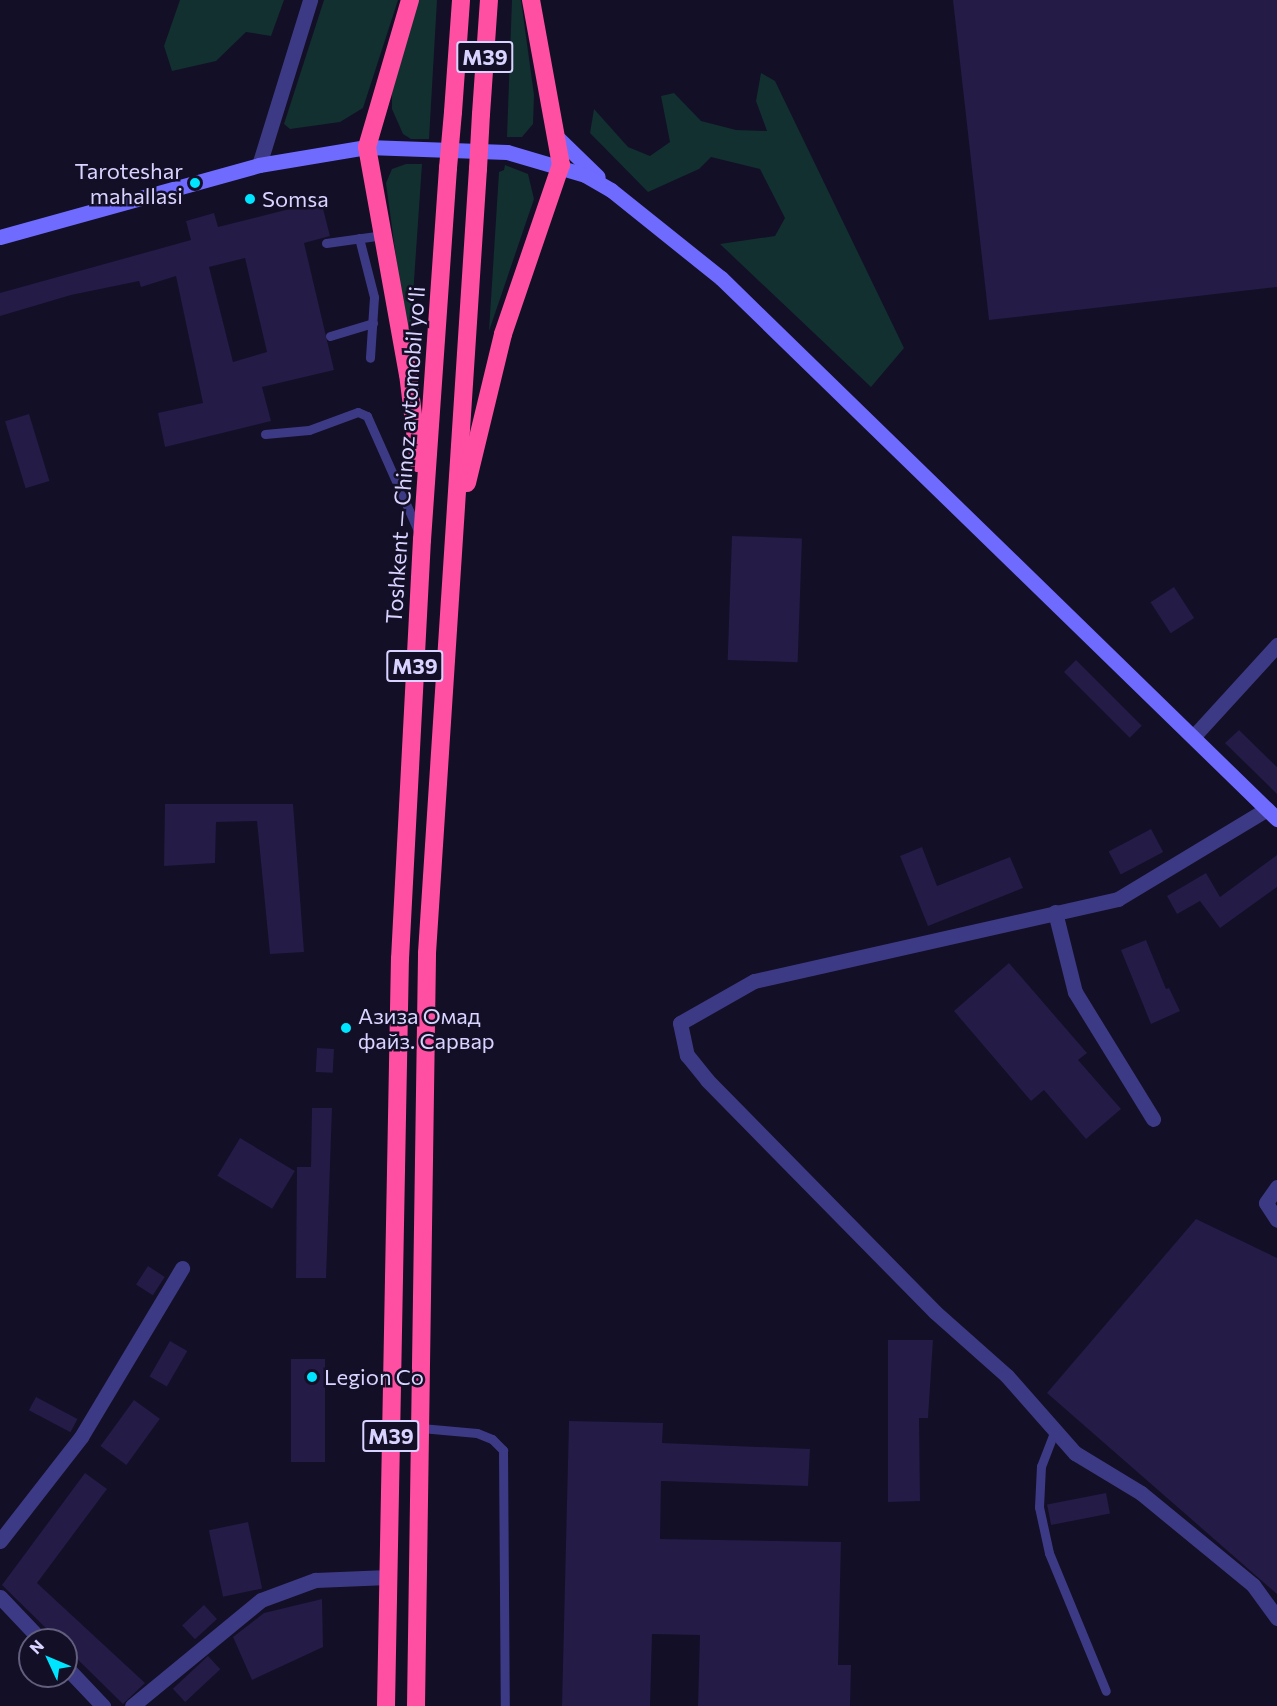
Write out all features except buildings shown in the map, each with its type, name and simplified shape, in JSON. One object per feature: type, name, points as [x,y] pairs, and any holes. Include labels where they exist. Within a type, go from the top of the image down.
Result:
[{"type":"highway","points":[[410,0],[367,147],[394,295],[420,466],[422,540]]},
{"type":"highway","name":"Toshkent — Chinoz avtomobil yoʻli","points":[[386,1706],[400,959],[422,540],[461,0]]},
{"type":"highway","name":"M39","points":[[416,1706],[428,953],[489,0]]},
{"type":"highway","points":[[454,538],[497,356],[561,165],[559,139],[531,0]]},
{"type":"main road","points":[[559,139],[611,190],[721,278],[1272,814]]},
{"type":"main road","points":[[0,237],[259,165],[367,147],[507,152],[561,165],[611,190]]},
{"type":"street","points":[[259,165],[310,0]]},
{"type":"street","points":[[1193,737],[1277,645]]},
{"type":"street","points":[[1272,814],[1118,899],[754,981],[680,1023],[687,1055],[707,1080],[935,1312],[1007,1376],[1075,1453],[1140,1493],[1253,1585],[1277,1618]]},
{"type":"street","points":[[1055,912],[1075,992],[1153,1119]]},
{"type":"street","points":[[1277,1186],[1266,1203],[1277,1220]]},
{"type":"street","points":[[0,1540],[81,1437],[182,1268]]},
{"type":"street","points":[[132,1706],[261,1600],[315,1580],[388,1577]]},
{"type":"street","points":[[0,1597],[30,1628]]},
{"type":"street","points":[[78,1680],[103,1706]]},
{"type":"lane","points":[[326,243],[383,235]]},
{"type":"lane","points":[[359,238],[374,297],[370,358]]},
{"type":"lane","points":[[374,297],[394,295]]},
{"type":"lane","points":[[330,336],[373,323]]},
{"type":"lane","points":[[265,434],[309,430],[358,412],[368,416],[422,540]]},
{"type":"lane","points":[[421,1428],[477,1433],[492,1439],[503,1450],[505,1706]]},
{"type":"lane","points":[[1055,1430],[1041,1466],[1039,1506],[1049,1553],[1106,1691]]},
{"type":"green space","points":[[180,0],[284,0],[271,36],[246,32],[216,61],[172,71],[164,46]]},
{"type":"green space","points":[[324,0],[398,0],[363,108],[340,122],[290,129],[284,124]]},
{"type":"green space","points":[[418,0],[437,0],[429,139],[411,139],[403,134],[392,109],[392,92]]},
{"type":"green space","points":[[512,0],[521,0],[534,95],[533,124],[522,137],[507,137]]},
{"type":"green space","points":[[761,73],[775,81],[904,348],[871,387],[720,244],[775,236],[785,218],[760,169],[711,157],[699,169],[648,192],[590,133],[594,109],[628,147],[650,156],[670,142],[661,96],[674,93],[701,121],[736,130],[767,131],[756,101]]},
{"type":"green space","points":[[406,164],[422,164],[409,354],[386,183],[392,169]]},
{"type":"green space","points":[[505,165],[528,174],[534,199],[489,331],[499,172],[504,170]]},
{"type":"place","name":"Taroteshar mahallasi","points":[[195,183]]},
{"type":"place","name":"Somsa","points":[[250,199]]},
{"type":"place","name":"Азиза Омад файз. Сарвар","points":[[346,1028]]},
{"type":"place","name":"Legion Co","points":[[312,1377]]}]
